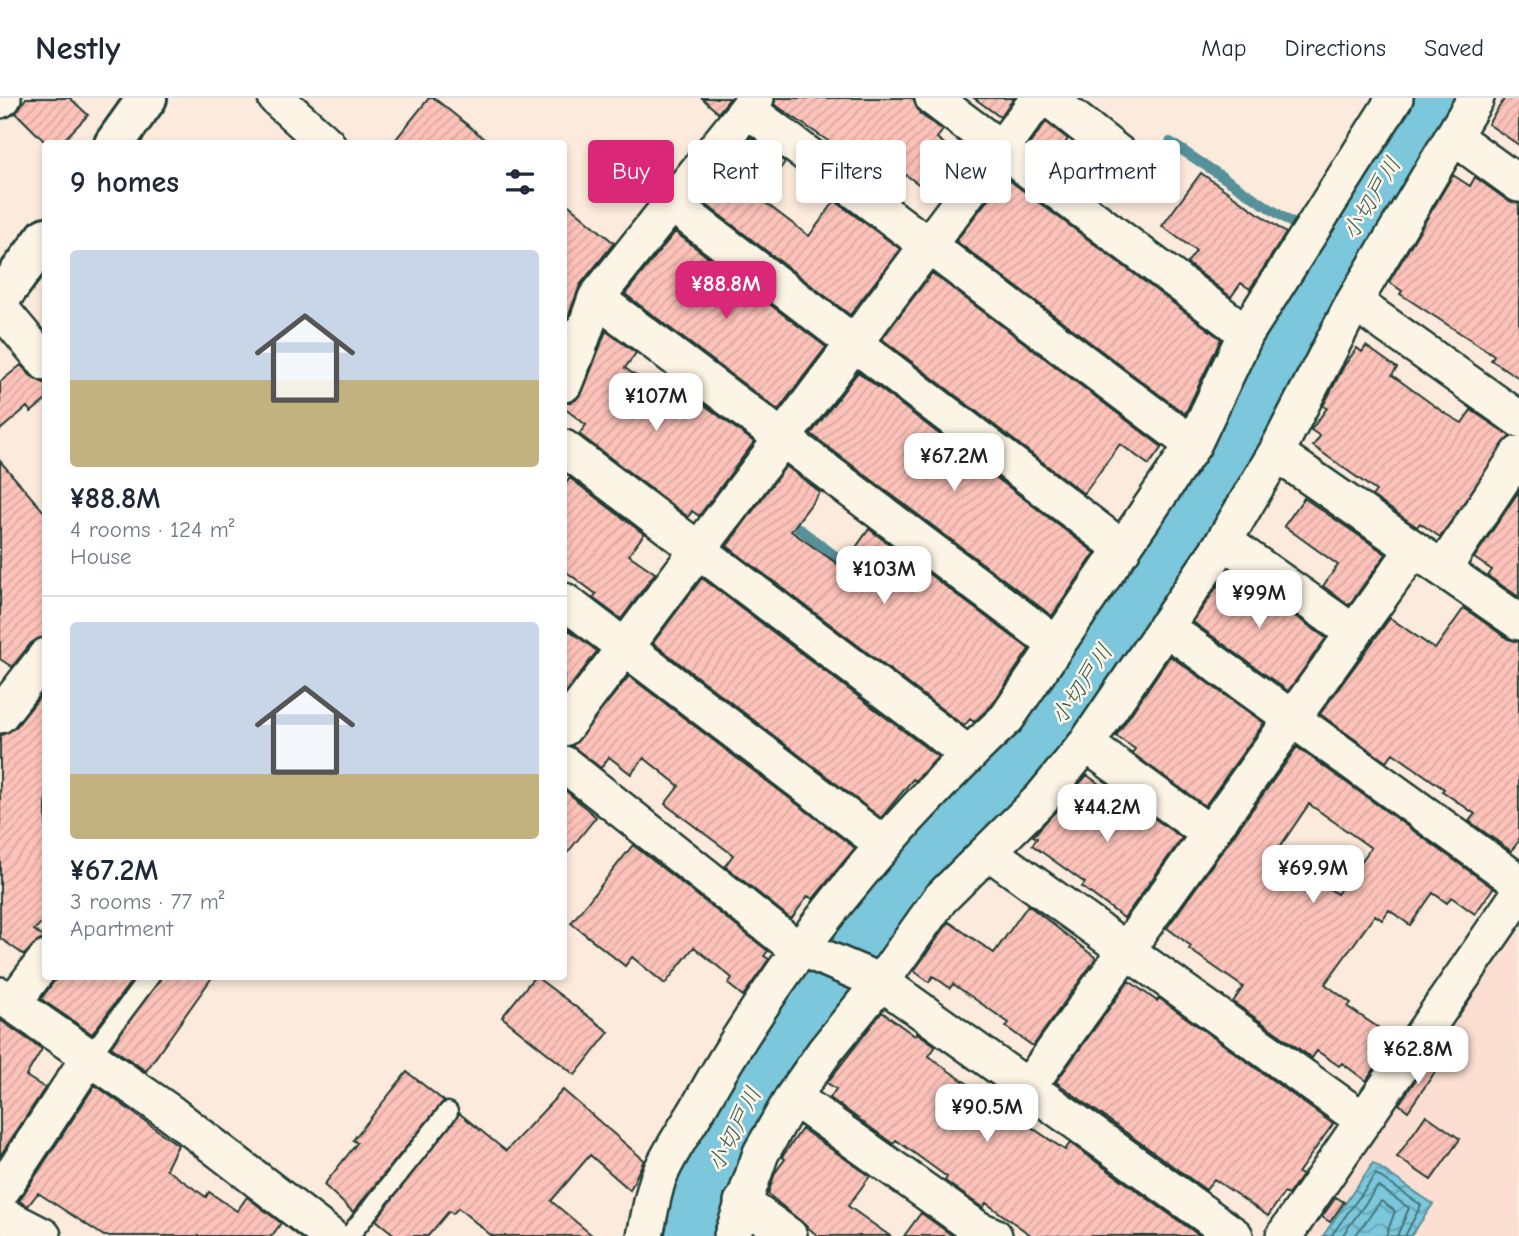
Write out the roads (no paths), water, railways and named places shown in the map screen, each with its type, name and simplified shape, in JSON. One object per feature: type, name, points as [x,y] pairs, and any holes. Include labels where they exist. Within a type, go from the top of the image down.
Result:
[{"type":"street","points":[[117,140],[147,98]]},
{"type":"street","points":[[276,98],[323,140]]},
{"type":"street","points":[[933,98],[988,140]]},
{"type":"street","points":[[1007,140],[1039,98]]},
{"type":"street","points":[[1048,98],[1101,140]]},
{"type":"street","points":[[645,1236],[659,1179],[732,1050],[884,845],[968,754],[1007,718],[1193,445],[1246,333],[1395,98]]},
{"type":"street","points":[[732,1236],[761,1153],[793,1097],[874,979],[940,899],[1041,799],[1086,744],[1224,541],[1276,453],[1354,302],[1476,98]]},
{"type":"street","points":[[567,366],[571,343],[596,298],[752,103],[928,245],[1193,445]]},
{"type":"street","points":[[1454,137],[1519,184]]},
{"type":"street","points":[[1011,157],[1246,333]]},
{"type":"street","points":[[567,724],[960,203]]},
{"type":"street","points":[[672,204],[1123,549]]},
{"type":"street","points":[[0,299],[42,242]]},
{"type":"street","points":[[596,298],[1057,645]]},
{"type":"street","points":[[1354,302],[1519,419]]},
{"type":"street","points":[[0,308],[42,358]]},
{"type":"street","points":[[567,450],[968,754]]},
{"type":"street","points":[[1276,453],[1519,622]]},
{"type":"street","points":[[1443,569],[1519,454]]},
{"type":"street","points":[[1224,541],[1354,633]]},
{"type":"street","points":[[1028,1087],[1414,549]]},
{"type":"street","points":[[567,603],[884,845]]},
{"type":"street","points":[[1165,627],[1519,882]]},
{"type":"street","points":[[0,715],[42,661]]},
{"type":"street","points":[[1086,744],[1210,834]]},
{"type":"street","points":[[567,766],[805,951],[874,979],[1235,1236]]},
{"type":"street","points":[[989,852],[1363,1120]]},
{"type":"street","points":[[1284,1236],[1519,894]]},
{"type":"street","points":[[42,964],[7,999],[172,1114],[315,1232]]},
{"type":"street","points":[[0,1193],[90,1056]]},
{"type":"street","points":[[793,1097],[982,1234]]},
{"type":"street","points":[[742,1202],[789,1236]]},
{"type":"street","points":[[0,1214],[43,1236]]},
{"type":"lane","points":[[90,1056],[147,980]]},
{"type":"lane","points":[[349,1236],[448,1112]]},
{"type":"water","points":[[1373,1163],[1433,1204],[1411,1236],[1323,1236]]},
{"type":"waterway","name":"小切戸川","points":[[688,1236],[721,1145],[770,1060],[820,997],[865,927],[915,865],[1041,744],[1223,473],[1323,277],[1432,98]]},
{"type":"waterway","points":[[1180,149],[1292,223]]},
{"type":"waterway","points":[[785,518],[854,570]]}]
